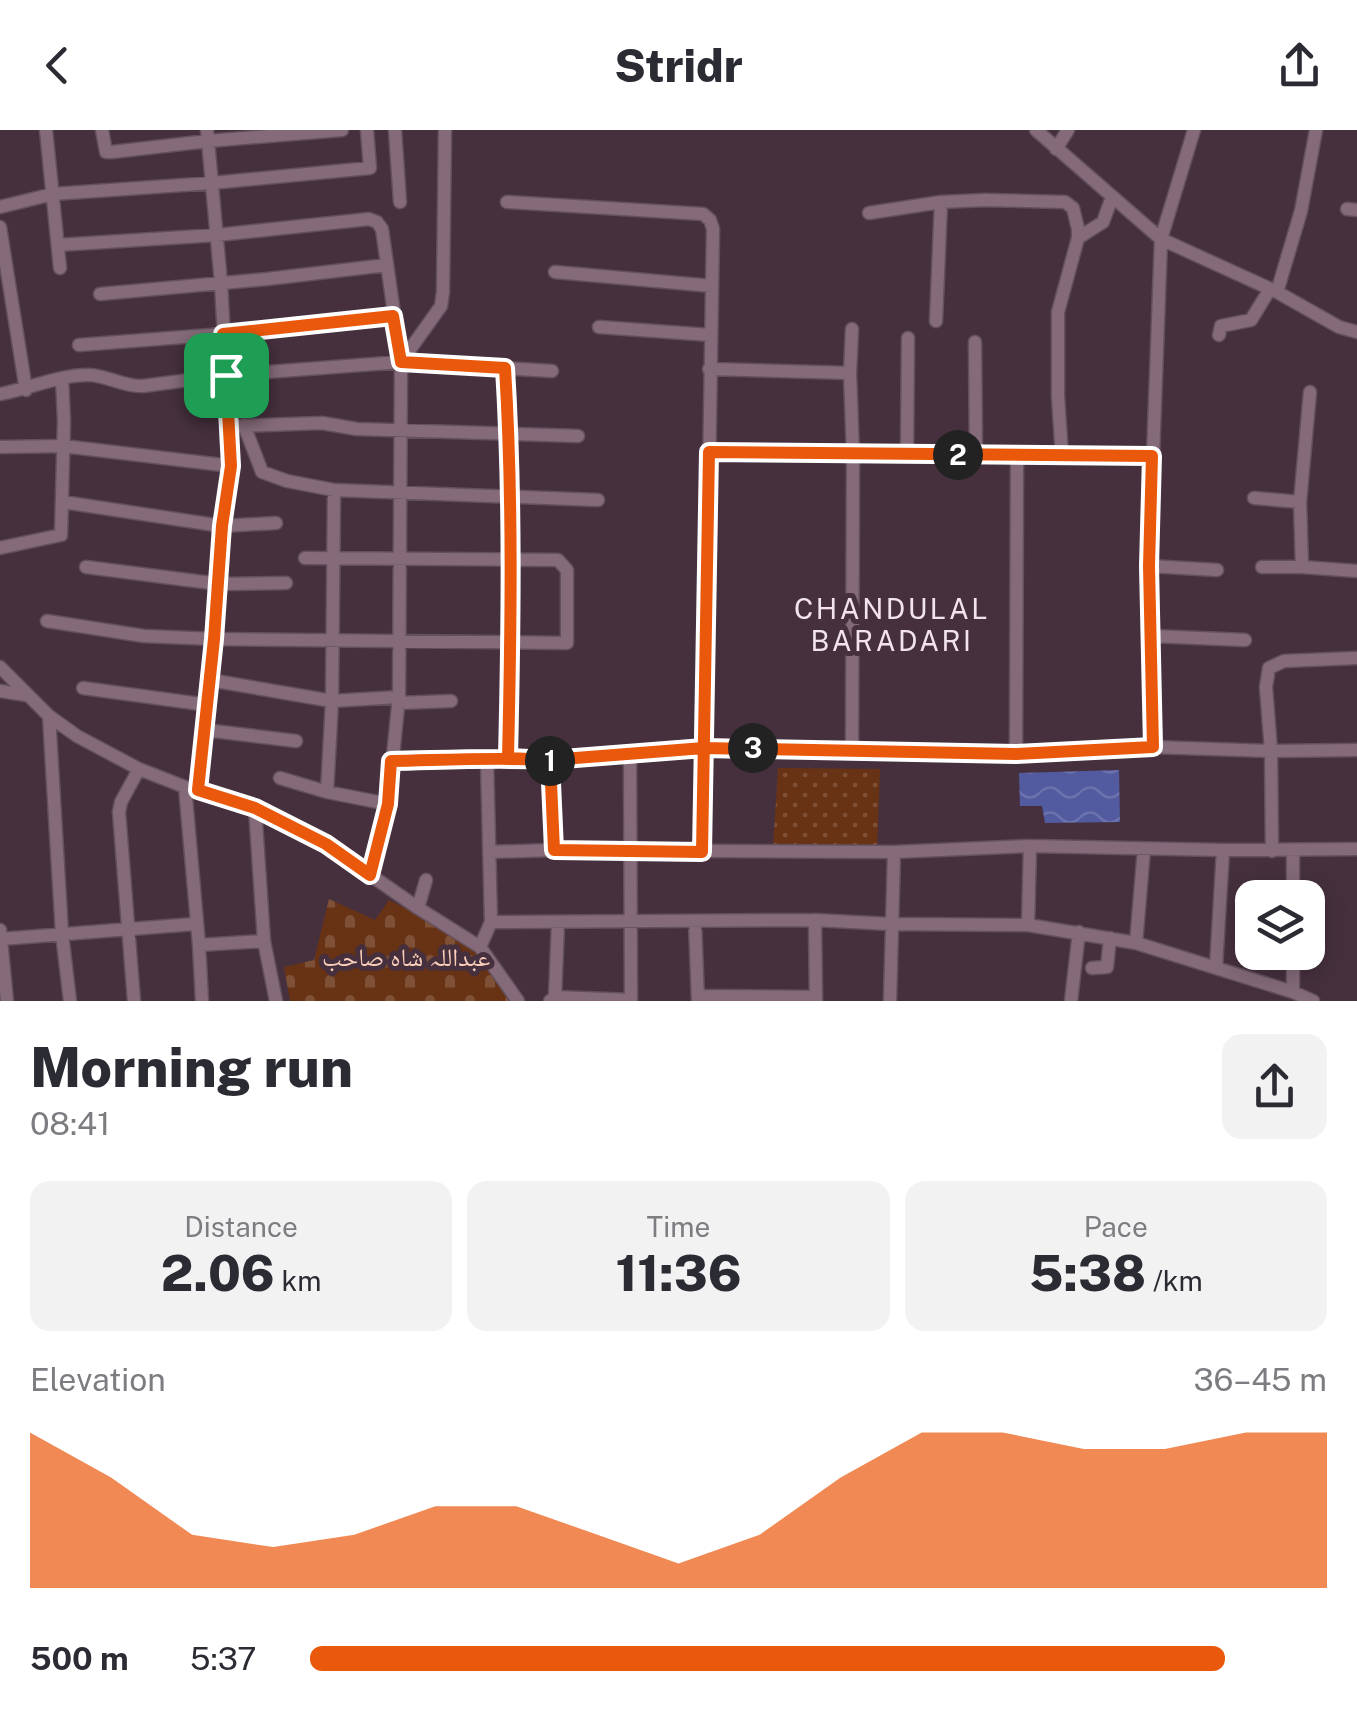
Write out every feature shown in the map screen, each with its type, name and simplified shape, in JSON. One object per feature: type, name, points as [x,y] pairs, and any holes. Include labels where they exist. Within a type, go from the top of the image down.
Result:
[{"type":"street","points":[[46,130],[60,268]]},
{"type":"street","points":[[102,130],[106,152],[208,135],[342,130]]},
{"type":"street","points":[[0,206],[53,194],[370,168],[366,130]]},
{"type":"street","points":[[395,130],[400,202]]},
{"type":"street","points":[[401,362],[440,306],[443,292],[444,130]]},
{"type":"street","points":[[1036,130],[1161,239],[1274,291],[1339,327],[1357,332]]},
{"type":"street","points":[[1056,150],[1068,130]]},
{"type":"street","points":[[1153,747],[1149,566],[1161,239],[1194,130]]},
{"type":"street","points":[[1219,335],[1221,326],[1251,320],[1274,291],[1301,211],[1316,130]]},
{"type":"street","points":[[208,135],[226,375],[237,426],[265,475],[334,490],[598,500]]},
{"type":"street","points":[[1078,238],[1103,222],[1112,197]]},
{"type":"street","points":[[869,213],[985,200],[1065,202],[1073,208],[1078,238],[1058,312],[1062,457]]},
{"type":"street","points":[[507,202],[703,214],[710,220],[714,238],[702,852]]},
{"type":"street","points":[[936,321],[941,202]]},
{"type":"street","points":[[58,245],[216,235],[369,219],[382,228],[401,362],[400,640],[388,804],[370,875]]},
{"type":"street","points":[[0,228],[26,390]]},
{"type":"street","points":[[100,294],[386,264]]},
{"type":"street","points":[[555,272],[712,286]]},
{"type":"street","points":[[78,345],[393,316]]},
{"type":"street","points":[[598,327],[710,334]]},
{"type":"street","points":[[852,329],[852,750]]},
{"type":"street","points":[[907,455],[908,338]]},
{"type":"street","points":[[976,342],[976,455]]},
{"type":"street","points":[[0,394],[87,375],[132,386],[401,362],[552,371]]},
{"type":"street","points":[[505,368],[510,561],[508,758]]},
{"type":"street","points":[[709,369],[850,373]]},
{"type":"street","points":[[0,548],[61,535],[62,378]]},
{"type":"street","points":[[1302,567],[1300,502],[1310,392]]},
{"type":"street","points":[[237,426],[322,424],[357,429],[578,436]]},
{"type":"street","points":[[202,1001],[195,924],[192,788],[205,730],[222,526],[237,426]]},
{"type":"street","points":[[0,447],[63,446],[231,466]]},
{"type":"street","points":[[709,452],[1152,456]]},
{"type":"street","points":[[1016,754],[1017,455]]},
{"type":"street","points":[[327,792],[334,490]]},
{"type":"street","points":[[1254,498],[1300,502]]},
{"type":"street","points":[[63,502],[222,526],[276,523]]},
{"type":"street","points":[[47,620],[144,636],[567,643],[566,570],[558,560],[305,558]]},
{"type":"street","points":[[1149,566],[1217,570]]},
{"type":"street","points":[[1262,566],[1357,571]]},
{"type":"street","points":[[86,567],[219,584],[286,583]]},
{"type":"street","points":[[1151,636],[1246,640]]},
{"type":"street","points":[[1272,850],[1266,687],[1269,668],[1284,660],[1357,658]]},
{"type":"street","points":[[0,668],[26,696],[77,736],[139,769],[255,808],[326,844],[480,947],[518,1001]]},
{"type":"street","points":[[210,680],[332,701],[451,701]]},
{"type":"street","points":[[83,688],[208,705]]},
{"type":"street","points":[[0,691],[26,696]]},
{"type":"street","points":[[50,716],[62,934],[70,1001]]},
{"type":"street","points":[[205,730],[296,741]]},
{"type":"street","points":[[391,761],[550,760],[704,748],[1016,754],[1153,747],[1357,750]]},
{"type":"street","points":[[558,922],[553,999],[631,1001],[630,754]]},
{"type":"street","points":[[480,947],[491,922],[486,760]]},
{"type":"street","points":[[550,760],[554,850]]},
{"type":"street","points":[[134,1001],[119,812],[139,769]]},
{"type":"street","points":[[280,778],[388,804]]},
{"type":"street","points":[[255,808],[264,941],[276,1001]]},
{"type":"street","points":[[488,852],[894,852],[1030,846],[1357,849]]},
{"type":"street","points":[[1028,924],[1030,846]]},
{"type":"street","points":[[1136,943],[1144,850]]},
{"type":"street","points":[[1216,968],[1222,850]]},
{"type":"street","points":[[1292,850],[1293,880]]},
{"type":"street","points":[[890,1001],[894,852]]},
{"type":"street","points":[[418,908],[426,880]]},
{"type":"street","points":[[491,922],[815,920],[1028,924],[1136,943],[1313,1001]]},
{"type":"street","points":[[694,922],[698,998],[816,999],[815,920]]},
{"type":"street","points":[[0,939],[195,924]]},
{"type":"street","points":[[0,930],[7,1001]]},
{"type":"street","points":[[1071,1001],[1079,932]]},
{"type":"street","points":[[1092,968],[1107,967],[1110,938]]},
{"type":"street","points":[[198,946],[264,941]]},
{"type":"street","points":[[1293,970],[1294,992]]},
{"type":"green space","points":[[778,768],[880,769],[877,852],[773,848]]},
{"type":"green space","name":"عبداللہ شاہ صاحب","points":[[329,899],[375,920],[389,900],[455,933],[478,950],[513,1001],[290,1001],[284,967],[314,960]]},
{"type":"water","points":[[1119,770],[1120,822],[1045,823],[1042,806],[1020,806],[1019,773]]},
{"type":"district","name":"CHANDULAL BARADARI","points":[[892,624]]},
{"type":"route","points":[[226,375],[223,334],[393,316],[401,362],[505,368],[508,758],[550,760],[704,748],[1016,754],[1153,747],[1149,566],[1152,456],[709,452],[704,748],[702,852],[554,850],[550,760],[391,761],[388,804],[370,875],[326,844],[255,808],[198,790],[231,466],[226,375]]}]
